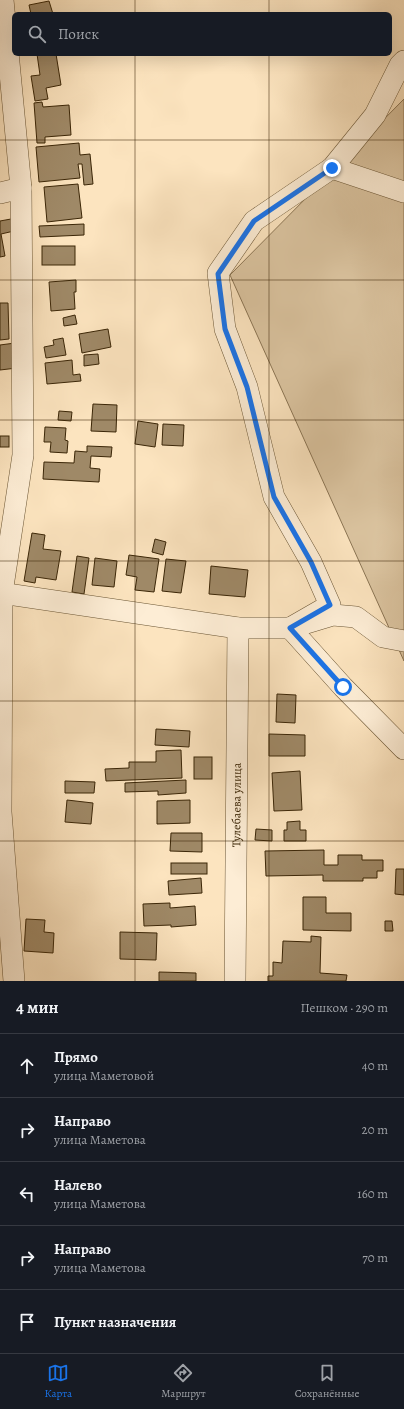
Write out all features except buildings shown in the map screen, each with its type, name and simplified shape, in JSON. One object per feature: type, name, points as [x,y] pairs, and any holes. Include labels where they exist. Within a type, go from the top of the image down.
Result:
[{"type":"street","points":[[3,0],[21,188],[23,455],[1,593],[1,812],[14,981]]},
{"type":"street","points":[[290,628],[330,605],[311,562],[274,497],[247,387],[225,329],[218,274],[254,221],[332,168],[375,115],[400,65],[404,61]]},
{"type":"street","points":[[332,168],[404,192]]},
{"type":"street","points":[[0,193],[21,188]]},
{"type":"street","points":[[1,593],[238,628],[290,628],[333,615],[356,617],[383,637],[404,641]]},
{"type":"street","name":"Тулебаева улица","points":[[235,981],[238,628]]},
{"type":"street","points":[[290,628],[343,687],[404,750]]},
{"type":"shaded area","points":[[404,99],[404,661],[230,275]]},
{"type":"route","points":[[332,168],[254,221],[218,274],[225,329],[247,387],[274,497],[311,562],[330,605],[290,628],[343,687]]}]
